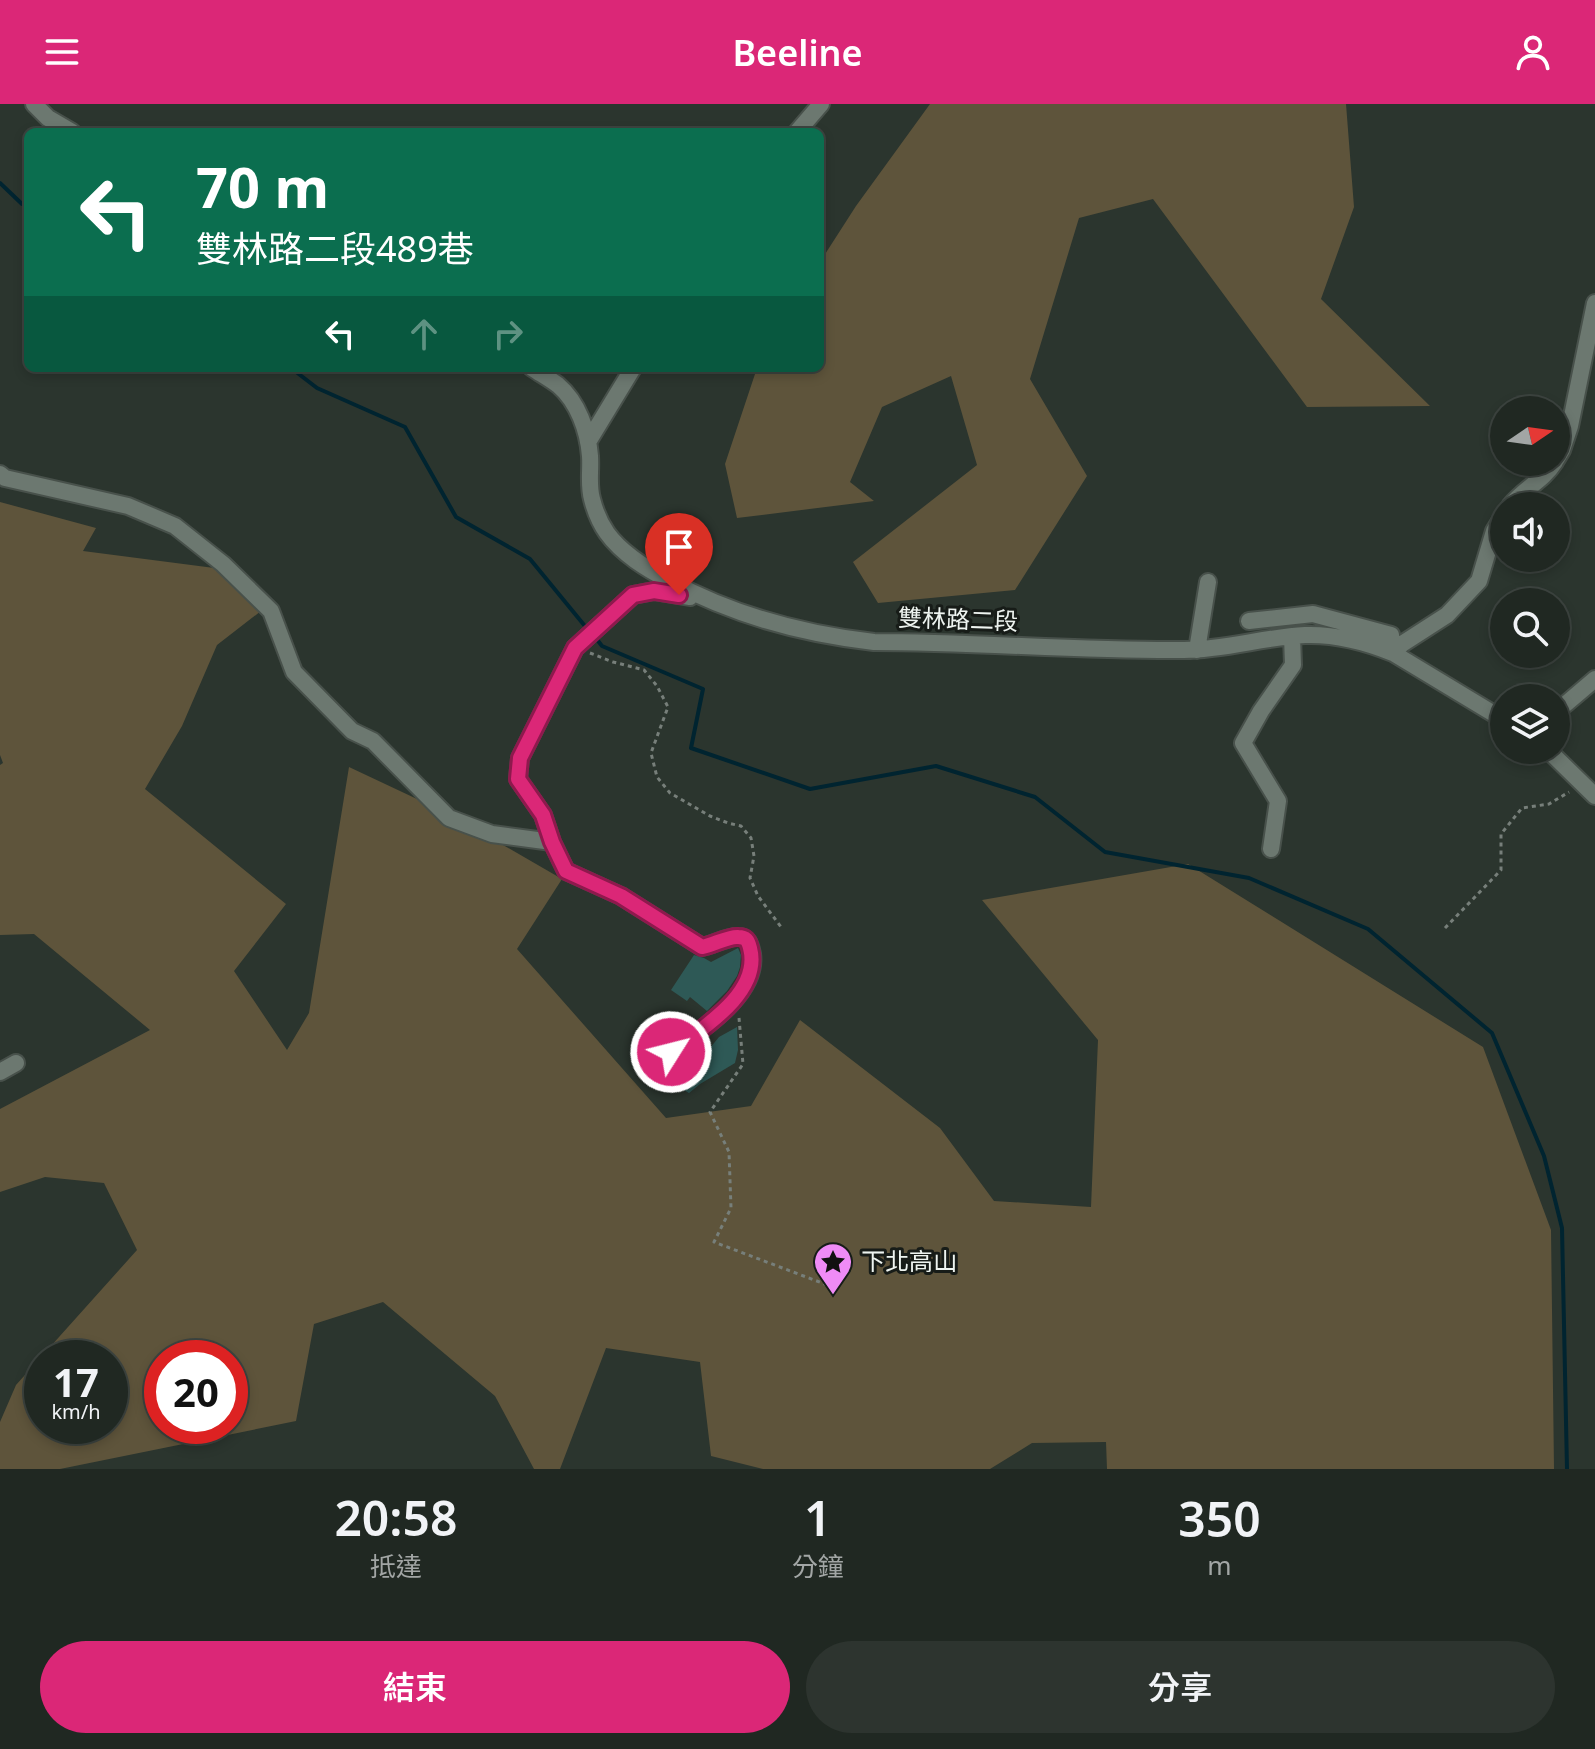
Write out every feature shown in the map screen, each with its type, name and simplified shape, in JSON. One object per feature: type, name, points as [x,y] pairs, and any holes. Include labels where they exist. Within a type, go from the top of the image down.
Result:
[{"type":"street","points":[[34,104],[48,118],[65,128]]},
{"type":"street","points":[[800,128],[821,104]]},
{"type":"street","points":[[1570,426],[1595,303]]},
{"type":"street","name":"雙林路二段","points":[[538,372],[568,395],[584,426],[592,498],[608,534],[648,570],[704,599],[775,623],[874,642],[1197,650],[1292,636],[1342,638],[1393,653],[1490,712]]},
{"type":"street","points":[[588,442],[631,372]]},
{"type":"street","points":[[0,474],[5,478],[128,506],[175,526],[223,564],[271,611],[294,672],[352,731],[373,741],[449,818],[492,834],[552,842]]},
{"type":"street","points":[[1525,492],[1545,476]]},
{"type":"street","points":[[1393,653],[1447,615],[1479,581],[1490,544]]},
{"type":"street","points":[[1197,650],[1208,582]]},
{"type":"street","points":[[671,1052],[716,1018],[735,998],[750,976],[752,959],[749,943],[745,938],[733,936],[702,947],[621,896],[566,871],[543,815],[518,779],[520,758],[575,648],[633,595],[654,591],[704,599]]},
{"type":"street","points":[[1249,621],[1313,614],[1391,635],[1393,653]]},
{"type":"street","points":[[1271,849],[1278,801],[1243,743],[1293,665],[1292,636]]},
{"type":"street","points":[[1570,700],[1595,679]]},
{"type":"street","points":[[1562,764],[1589,790]]},
{"type":"street","points":[[0,1072],[16,1063]]},
{"type":"path","points":[[575,648],[644,670],[657,686],[668,707],[651,753],[657,777],[670,793],[710,816],[741,826],[751,838],[754,856],[750,878],[758,896],[781,927]]},
{"type":"path","points":[[1445,928],[1501,870],[1501,834],[1522,808],[1549,804],[1589,790]]},
{"type":"path","points":[[735,998],[743,1064],[710,1112],[729,1152],[731,1208],[714,1242],[830,1286]]},
{"type":"shaded area","points":[[930,104],[1346,104],[1354,207],[1321,299],[1430,406],[1307,407],[1153,199],[1079,218],[1030,379],[1087,476],[1015,590],[878,603],[853,562],[977,465],[951,376],[882,407],[850,482],[874,501],[737,518],[725,464],[756,372],[824,372],[824,256]]},
{"type":"shaded area","points":[[0,502],[96,528],[83,551],[222,569],[270,604],[217,645],[182,726],[145,789],[286,904],[234,971],[287,1050],[309,1013],[349,767],[451,815],[562,879],[517,949],[666,1118],[751,1106],[800,1020],[940,1128],[994,1201],[1091,1207],[1098,1040],[982,900],[1188,864],[1483,1047],[1551,1230],[1554,1469],[1107,1469],[1106,1442],[1032,1443],[990,1469],[763,1469],[711,1456],[700,1362],[606,1348],[560,1469],[534,1469],[495,1396],[383,1302],[314,1324],[296,1421],[248,1431],[248,1340],[144,1340],[144,1444],[183,1444],[60,1469],[0,1469],[0,1422],[16,1385],[24,1376],[24,1444],[128,1444],[128,1340],[56,1340],[137,1250],[104,1183],[45,1177],[0,1192],[0,1109],[150,1030],[34,934],[0,935],[0,765],[3,763],[0,755]]},
{"type":"building","points":[[738,948],[741,955],[737,976],[707,1011],[690,997],[687,1001],[671,990],[694,955],[711,962]]},
{"type":"building","points":[[737,1027],[735,1063],[689,1093],[665,1079],[662,1058],[673,1063],[686,1054],[681,1062],[692,1070],[719,1037]]},
{"type":"waterway","points":[[0,183],[24,204]]},
{"type":"waterway","points":[[296,372],[317,388],[405,427],[456,517],[530,559],[589,631]]},
{"type":"waterway","points":[[595,637],[602,646],[703,689],[691,748],[810,789],[936,766],[1035,797],[1105,852],[1249,878],[1368,929],[1492,1033],[1544,1156],[1562,1228],[1567,1469]]},
{"type":"place","name":"下北高山","points":[[833,1296]]},
{"type":"route","points":[[671,1052],[716,1018],[735,998],[750,976],[752,959],[749,943],[745,938],[733,936],[702,947],[621,896],[566,871],[543,815],[518,779],[520,758],[575,648],[633,595],[654,591],[679,595]]}]
